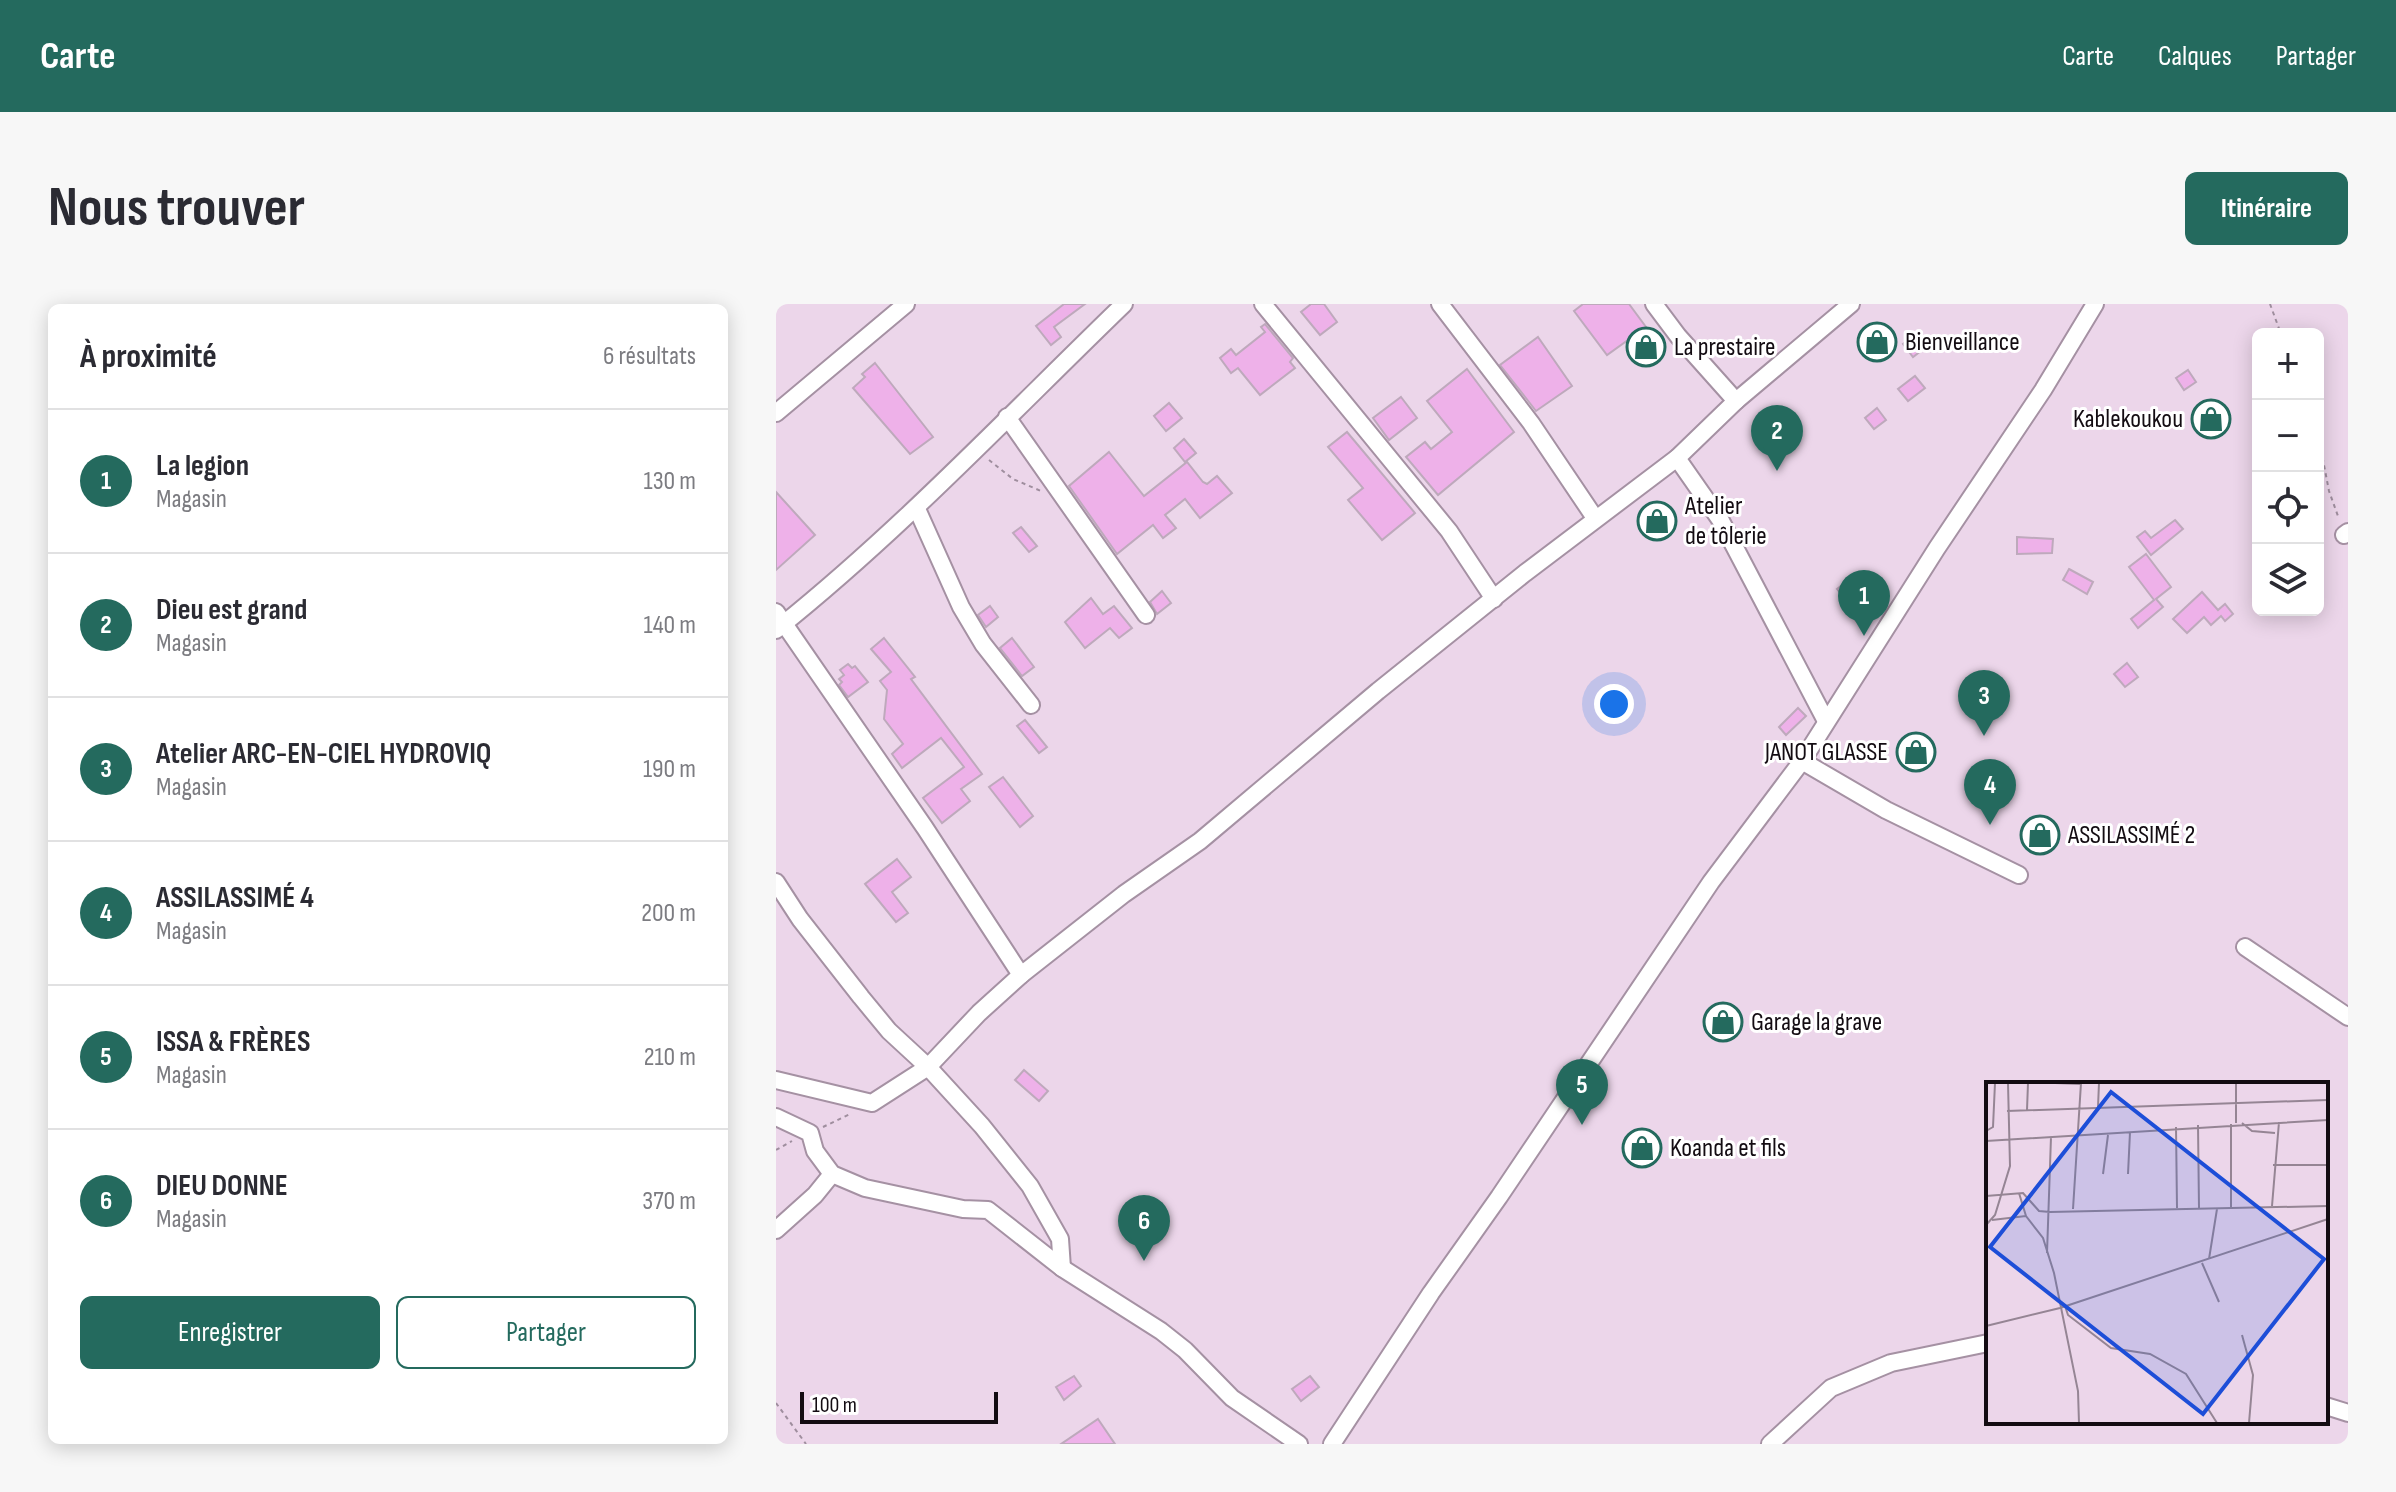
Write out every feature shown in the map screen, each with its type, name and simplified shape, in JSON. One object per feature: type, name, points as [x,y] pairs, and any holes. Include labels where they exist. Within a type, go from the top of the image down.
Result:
[{"type":"street","points":[[1021,975],[925,828],[779,622],[802,611],[917,509],[1124,304]]},
{"type":"street","points":[[1263,304],[1449,531],[1494,599]]},
{"type":"street","points":[[1440,304],[1531,423],[1595,518]]},
{"type":"street","points":[[1654,304],[1736,401]]},
{"type":"street","points":[[776,1080],[872,1103],[928,1067],[979,1013],[1021,975],[1124,894],[1200,841],[1358,708],[1595,518],[1677,458],[1736,401],[1851,304]]},
{"type":"street","points":[[1332,1444],[1711,882],[1802,761],[2043,390],[2095,304]]},
{"type":"street","points":[[776,413],[898,306]]},
{"type":"street","points":[[1007,417],[1146,615]]},
{"type":"street","points":[[1677,458],[1721,521],[1826,721]]},
{"type":"street","points":[[917,509],[961,607],[983,644],[1031,705]]},
{"type":"street","points":[[1802,761],[1886,810],[2019,875]]},
{"type":"street","points":[[776,882],[800,919],[889,1031],[928,1067],[982,1126],[1030,1186],[1060,1239],[1062,1268]]},
{"type":"street","points":[[2245,947],[2348,1017]]},
{"type":"street","points":[[776,1117],[810,1133],[815,1151],[832,1174],[865,1188],[963,1209],[988,1210],[1062,1268],[1161,1331],[1185,1350],[1232,1398],[1299,1444]]},
{"type":"street","points":[[776,1230],[815,1195],[832,1174]]},
{"type":"street","points":[[1770,1444],[1831,1388],[1891,1363],[1986,1343]]},
{"type":"street","points":[[2328,1407],[2348,1413]]},
{"type":"path","points":[[2270,304],[2279,328]]},
{"type":"path","points":[[975,449],[1013,479],[1063,498]]},
{"type":"path","points":[[2324,465],[2329,491],[2346,534]]},
{"type":"path","points":[[776,1403],[806,1444]]},
{"type":"building","points":[[1064,304],[1085,304],[1054,327],[1061,337],[1051,345],[1036,326]]},
{"type":"building","points":[[1311,304],[1324,304],[1337,322],[1320,335],[1301,312]]},
{"type":"building","points":[[1583,304],[1629,304],[1646,327],[1607,355],[1574,311]]},
{"type":"building","points":[[1265,324],[1293,358],[1290,362],[1295,368],[1260,395],[1238,368],[1231,373],[1220,358],[1231,349],[1236,355],[1265,332],[1261,327]]},
{"type":"building","points":[[1916,334],[1926,347],[1913,357],[1903,344]]},
{"type":"building","points":[[1538,337],[1572,386],[1536,411],[1500,365]]},
{"type":"building","points":[[875,363],[933,437],[910,454],[853,388],[865,377],[862,374]]},
{"type":"building","points":[[1467,369],[1514,432],[1438,495],[1406,457],[1425,442],[1431,449],[1452,432],[1427,401]]},
{"type":"building","points":[[2188,370],[2196,382],[2184,390],[2176,378]]},
{"type":"building","points":[[1915,376],[1925,388],[1908,401],[1898,389]]},
{"type":"building","points":[[1401,397],[1417,418],[1389,440],[1373,418]]},
{"type":"building","points":[[1169,403],[1182,418],[1166,431],[1154,416]]},
{"type":"building","points":[[1877,408],[1886,420],[1874,429],[1865,418]]},
{"type":"building","points":[[1347,432],[1415,513],[1382,540],[1348,500],[1363,488],[1328,447]]},
{"type":"building","points":[[1184,439],[1196,453],[1185,462],[1174,448]]},
{"type":"building","points":[[1109,452],[1144,496],[1187,462],[1203,482],[1207,484],[1217,476],[1232,493],[1200,518],[1185,499],[1165,515],[1176,528],[1163,538],[1153,525],[1117,554],[1069,486]]},
{"type":"building","points":[[776,492],[815,535],[776,570]]},
{"type":"building","points":[[2175,520],[2183,529],[2151,555],[2137,537],[2145,531],[2151,538]]},
{"type":"building","points":[[1021,527],[1037,546],[1029,552],[1013,533]]},
{"type":"building","points":[[2017,537],[2053,539],[2052,553],[2017,554]]},
{"type":"building","points":[[2146,554],[2171,587],[2156,599],[2163,607],[2138,628],[2131,619],[2154,600],[2129,567]]},
{"type":"building","points":[[2069,569],[2093,582],[2087,594],[2063,580]]},
{"type":"building","points":[[1845,583],[1856,597],[1860,594],[1873,610],[1857,622],[1844,607],[1848,603],[1837,589]]},
{"type":"building","points":[[1162,591],[1171,603],[1157,614],[1150,602]]},
{"type":"building","points":[[2202,592],[2218,610],[2225,604],[2233,614],[2225,621],[2221,616],[2211,625],[2204,617],[2187,633],[2173,619]]},
{"type":"building","points":[[1091,598],[1103,614],[1114,606],[1132,628],[1119,638],[1110,628],[1085,648],[1065,622]]},
{"type":"building","points":[[990,606],[998,617],[986,627],[978,615]]},
{"type":"building","points":[[884,638],[982,774],[961,789],[970,801],[942,823],[923,798],[964,767],[941,738],[902,768],[892,754],[903,744],[884,719],[887,690],[880,681],[891,672],[871,649]]},
{"type":"building","points":[[1012,638],[1034,667],[1022,676],[1000,648]]},
{"type":"building","points":[[2127,663],[2138,677],[2125,687],[2114,674]]},
{"type":"building","points":[[848,664],[852,668],[855,666],[868,682],[848,697],[839,685],[842,682],[839,679],[844,675],[840,670]]},
{"type":"building","points":[[1798,708],[1806,716],[1786,735],[1779,727]]},
{"type":"building","points":[[1025,720],[1047,747],[1039,753],[1017,726]]},
{"type":"building","points":[[1003,777],[1033,816],[1020,827],[989,787]]},
{"type":"building","points":[[897,859],[911,877],[892,892],[908,913],[896,922],[865,884]]},
{"type":"building","points":[[1024,1070],[1048,1091],[1039,1101],[1015,1080]]},
{"type":"building","points":[[1074,1376],[1081,1386],[1064,1400],[1056,1387]]},
{"type":"building","points":[[1310,1376],[1319,1387],[1301,1401],[1292,1389]]},
{"type":"building","points":[[1098,1419],[1115,1444],[1061,1444]]},
{"type":"place","name":"Bienveillance","points":[[1877,342]]},
{"type":"place","name":"La prestaire","points":[[1646,347]]},
{"type":"place","name":"Kablekoukou","points":[[2211,419]]},
{"type":"place","name":"Dieu est grand","points":[[1777,471]]},
{"type":"place","name":"Atelier de tôlerie","points":[[1657,521]]},
{"type":"place","name":"La legion","points":[[1864,636]]},
{"type":"place","name":"Atelier ARC-EN-CIEL HYDROVIQ","points":[[1984,736]]},
{"type":"place","name":"JANOT GLASSE","points":[[1916,752]]},
{"type":"place","name":"ASSILASSIMÉ 4","points":[[1990,825]]},
{"type":"place","name":"ASSILASSIMÉ 2","points":[[2040,835]]},
{"type":"place","name":"Garage la grave","points":[[1723,1022]]},
{"type":"place","name":"ISSA & FRÈRES","points":[[1582,1125]]},
{"type":"place","name":"Koanda et fils","points":[[1642,1148]]},
{"type":"place","name":"DIEU DONNE","points":[[1144,1261]]}]
